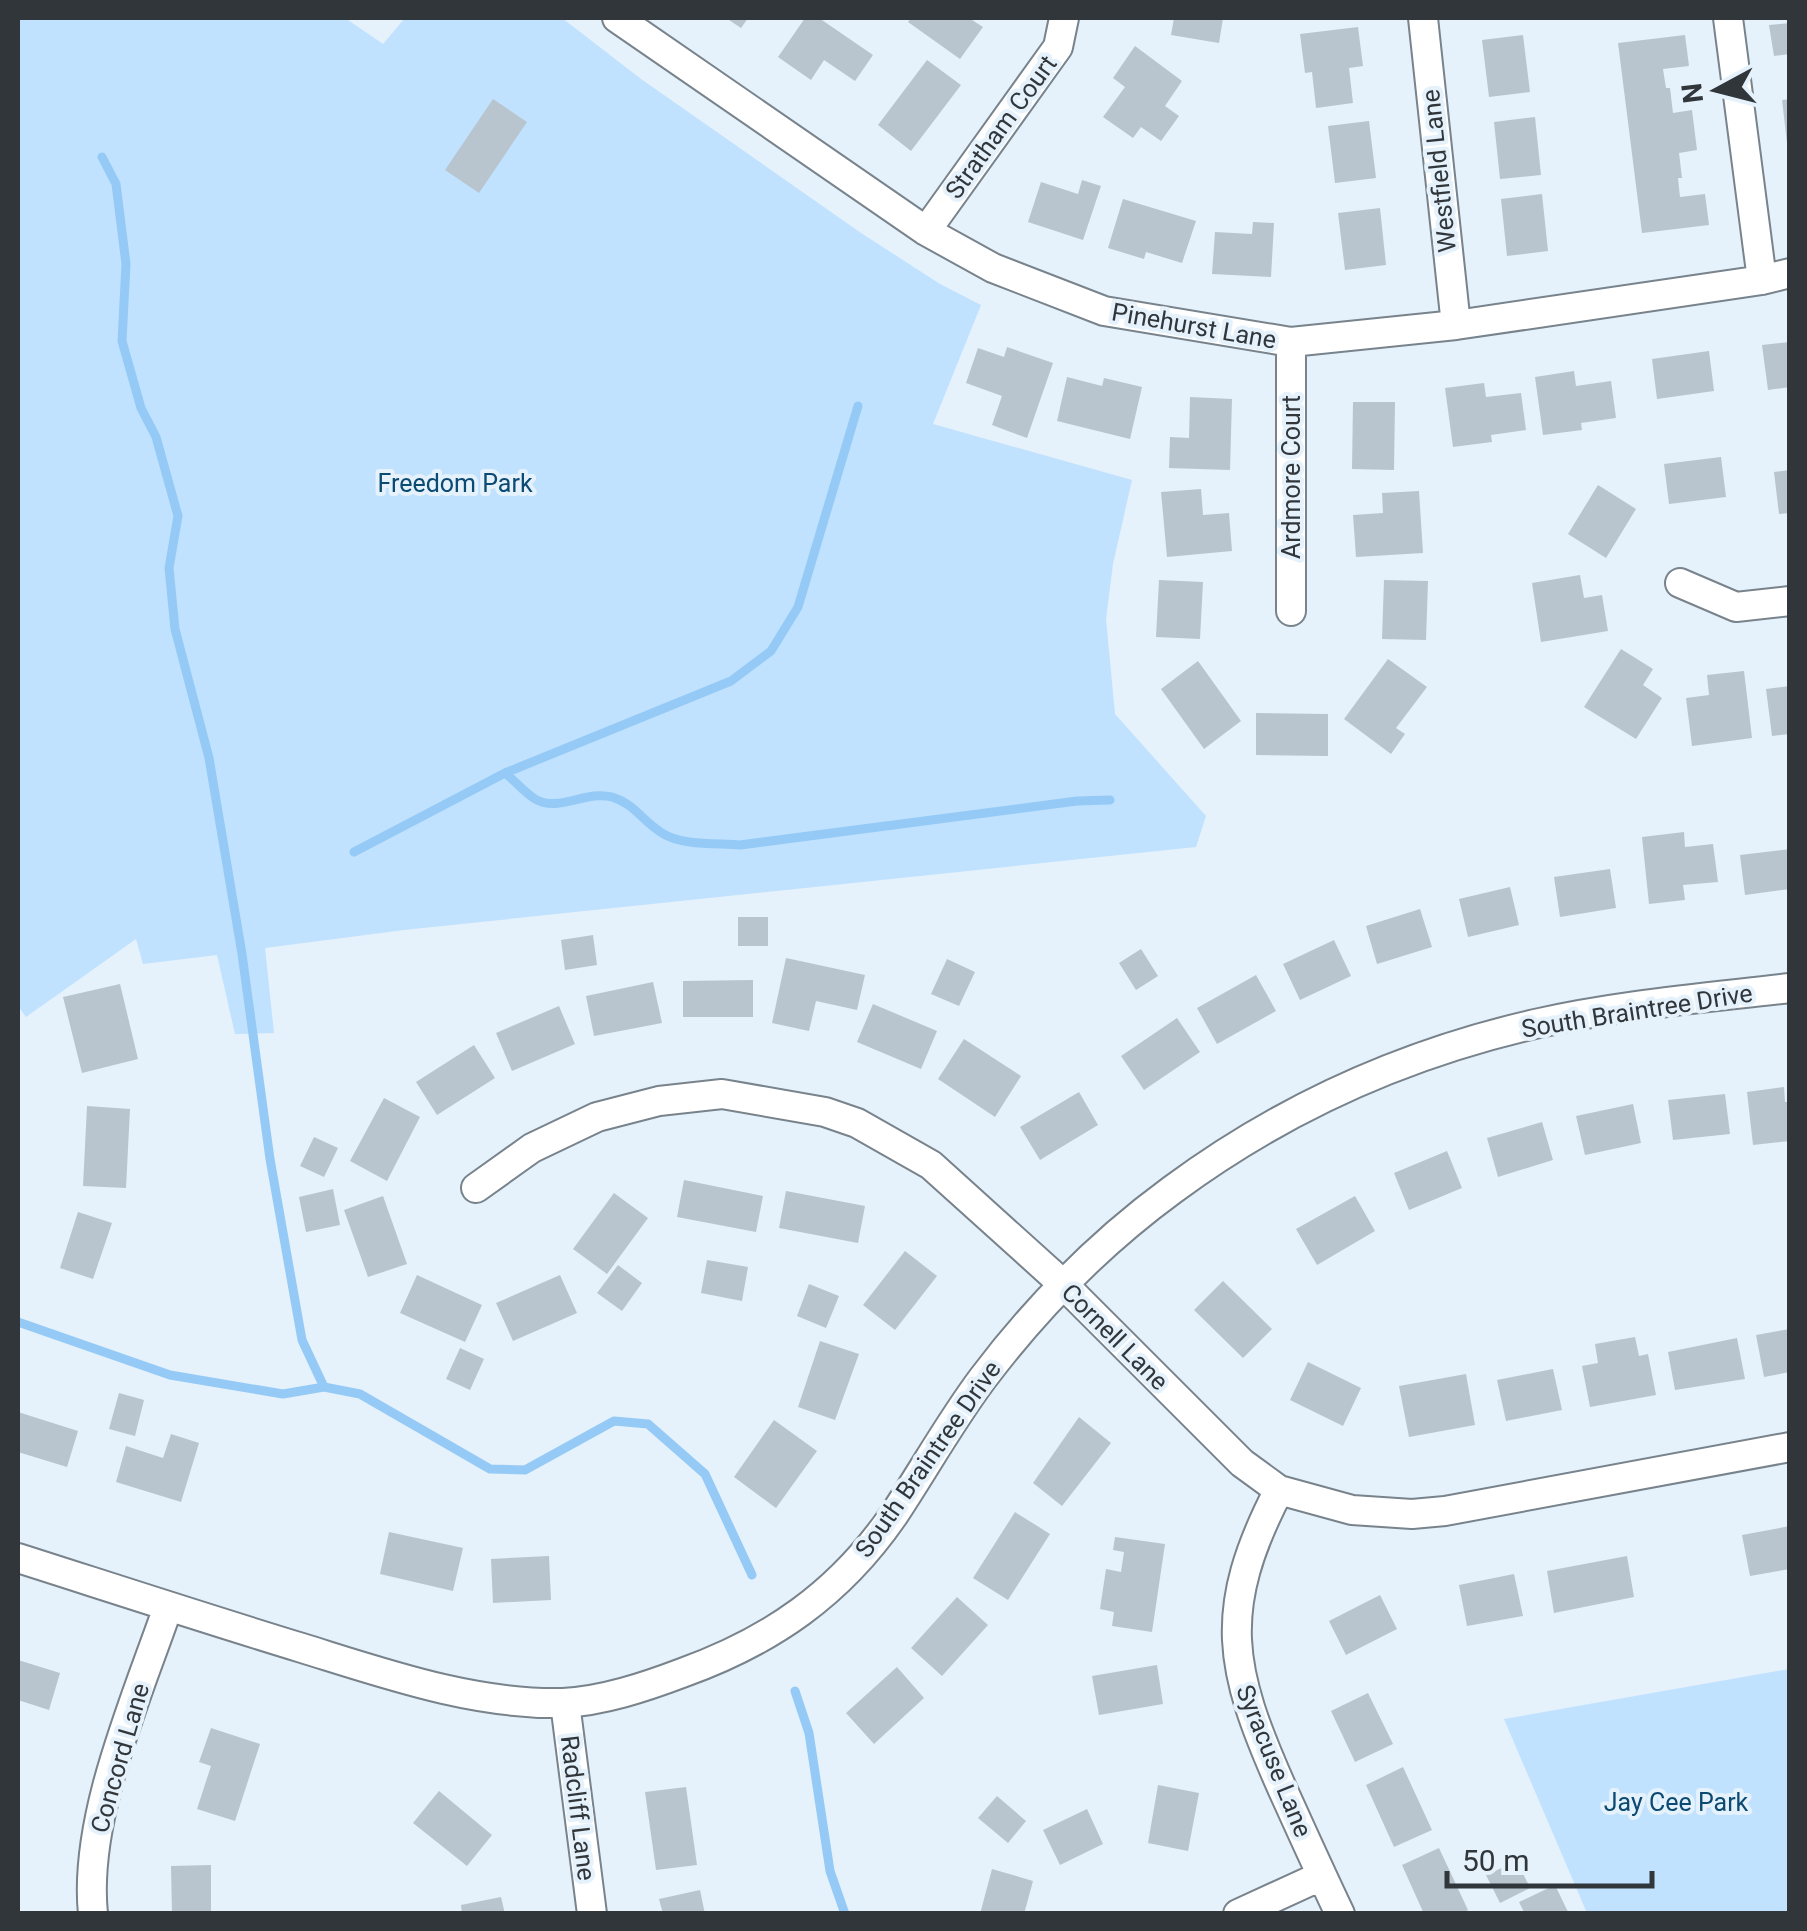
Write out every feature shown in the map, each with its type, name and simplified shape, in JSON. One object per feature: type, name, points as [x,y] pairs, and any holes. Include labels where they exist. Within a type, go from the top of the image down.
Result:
[{"type":"street","name":"Pinehurst Lane","points":[[620,18],[926,230],[993,268],[1104,312],[1291,342],[1456,324],[1776,277]]},
{"type":"street","name":"Stratham Court","points":[[926,230],[1058,47],[1064,18]]},
{"type":"street","name":"Westfield Lane","points":[[1423,18],[1456,324]]},
{"type":"street","points":[[1728,18],[1776,277]]},
{"type":"street","name":"Ardmore Court","points":[[1291,342],[1292,611]]},
{"type":"street","points":[[1680,583],[1736,608],[1790,601]]},
{"type":"street","name":"South Braintree Drive","points":[[18,1558],[392,1676],[481,1698],[566,1703],[622,1693],[749,1647],[817,1600],[868,1549],[981,1381],[1064,1285],[1170,1191],[1276,1124],[1359,1082],[1430,1053],[1537,1023],[1790,988]]},
{"type":"street","name":"Cornell Lane","points":[[476,1188],[532,1148],[597,1118],[658,1101],[722,1094],[826,1112],[858,1123],[931,1165],[1064,1285],[1242,1463],[1279,1490],[1352,1510],[1412,1514],[1790,1447]]},
{"type":"street","name":"Syracuse Lane","points":[[1279,1490],[1247,1560],[1237,1616],[1239,1673],[1254,1726],[1340,1914]]},
{"type":"street","name":"Concord Lane","points":[[92,1914],[98,1817],[168,1606]]},
{"type":"street","name":"Radcliff Lane","points":[[566,1703],[592,1914]]},
{"type":"street","points":[[1238,1914],[1321,1876]]},
{"type":"green space","name":"Freedom Park","points":[[18,18],[345,18],[383,44],[405,18],[562,18],[641,79],[861,233],[940,284],[981,305],[933,424],[1132,480],[1113,564],[1106,619],[1115,714],[1206,816],[1196,847],[265,948],[274,1033],[235,1034],[217,955],[143,964],[136,939],[26,1017],[18,1006]]},
{"type":"green space","name":"Jay Cee Park","points":[[1789,1669],[1789,1913],[1587,1913],[1504,1719]]},
{"type":"building","points":[[726,18],[748,18],[741,28]]},
{"type":"building","points":[[805,18],[819,18],[873,55],[855,81],[824,60],[811,80],[778,57]]},
{"type":"building","points":[[911,18],[969,18],[983,27],[960,59],[908,22]]},
{"type":"building","points":[[1174,18],[1223,18],[1219,43],[1171,35]]},
{"type":"building","points":[[1790,23],[1790,54],[1774,56],[1769,25]]},
{"type":"building","points":[[1358,27],[1363,66],[1349,68],[1353,103],[1316,108],[1312,72],[1305,73],[1300,34]]},
{"type":"building","points":[[1523,35],[1530,92],[1489,97],[1482,40]]},
{"type":"building","points":[[1685,35],[1689,66],[1663,69],[1673,113],[1692,110],[1697,150],[1679,153],[1680,197],[1705,194],[1709,225],[1642,233],[1618,43]]},
{"type":"building","points":[[1135,46],[1182,81],[1165,106],[1179,116],[1161,141],[1141,127],[1133,138],[1103,117],[1125,87],[1113,78]]},
{"type":"building","points":[[927,60],[961,85],[911,151],[878,125]]},
{"type":"building","points":[[493,99],[527,122],[479,193],[445,170]]},
{"type":"building","points":[[1790,99],[1790,143],[1787,143],[1782,100]]},
{"type":"building","points":[[1535,117],[1541,175],[1500,179],[1494,122]]},
{"type":"building","points":[[1369,121],[1376,178],[1335,183],[1328,126]]},
{"type":"building","points":[[1082,180],[1101,186],[1083,240],[1028,222],[1041,182],[1078,194]]},
{"type":"building","points":[[1542,194],[1548,251],[1507,256],[1501,199]]},
{"type":"building","points":[[1123,199],[1196,221],[1182,263],[1146,252],[1144,259],[1108,248]]},
{"type":"building","points":[[1380,208],[1386,265],[1345,270],[1338,213]]},
{"type":"building","points":[[1253,222],[1274,223],[1271,277],[1212,274],[1215,232],[1252,234]]},
{"type":"building","points":[[1790,342],[1790,387],[1768,390],[1762,345]]},
{"type":"building","points":[[1007,347],[1053,363],[1027,438],[992,425],[1002,396],[966,383],[978,348],[1004,357]]},
{"type":"building","points":[[1709,351],[1714,391],[1657,399],[1652,359]]},
{"type":"building","points":[[1574,371],[1576,386],[1611,381],[1616,418],[1581,423],[1582,430],[1543,435],[1535,377]]},
{"type":"building","points":[[1067,377],[1102,386],[1104,378],[1142,387],[1130,439],[1057,421]]},
{"type":"building","points":[[1484,383],[1486,397],[1521,393],[1526,430],[1491,435],[1492,442],[1453,447],[1445,388]]},
{"type":"building","points":[[1190,397],[1232,399],[1230,470],[1169,468],[1170,437],[1189,438]]},
{"type":"building","points":[[1353,402],[1395,402],[1394,470],[1352,469]]},
{"type":"building","points":[[1721,457],[1726,497],[1669,504],[1664,464]]},
{"type":"building","points":[[1790,470],[1790,513],[1779,514],[1774,472]]},
{"type":"building","points":[[1598,485],[1636,509],[1606,558],[1568,534]]},
{"type":"building","points":[[1201,489],[1203,515],[1229,513],[1232,551],[1167,557],[1161,492]]},
{"type":"building","points":[[1419,491],[1423,553],[1356,557],[1353,515],[1383,513],[1382,493]]},
{"type":"building","points":[[1580,575],[1584,598],[1602,595],[1608,631],[1541,642],[1532,583]]},
{"type":"building","points":[[1159,580],[1203,582],[1200,639],[1156,637]]},
{"type":"building","points":[[1384,580],[1428,581],[1426,640],[1382,639]]},
{"type":"building","points":[[1621,649],[1653,669],[1643,685],[1662,698],[1636,739],[1584,707]]},
{"type":"building","points":[[1388,659],[1427,687],[1396,728],[1405,734],[1391,754],[1344,719]]},
{"type":"building","points":[[1198,661],[1241,721],[1204,749],[1161,689]]},
{"type":"building","points":[[1744,671],[1752,738],[1692,746],[1686,698],[1709,695],[1707,675]]},
{"type":"building","points":[[1790,686],[1790,734],[1772,736],[1766,689]]},
{"type":"building","points":[[1256,713],[1328,714],[1328,756],[1256,755]]},
{"type":"building","points":[[1684,832],[1685,847],[1713,844],[1718,882],[1683,885],[1685,900],[1649,904],[1642,837]]},
{"type":"building","points":[[1790,849],[1790,889],[1745,895],[1740,855]]},
{"type":"building","points":[[1610,869],[1616,908],[1560,917],[1554,877]]},
{"type":"building","points":[[1510,887],[1519,925],[1468,937],[1459,899]]},
{"type":"building","points":[[1420,909],[1432,947],[1377,964],[1366,926]]},
{"type":"building","points":[[738,917],[768,917],[768,946],[738,946]]},
{"type":"building","points":[[593,935],[597,965],[565,970],[561,940]]},
{"type":"building","points":[[1334,940],[1351,976],[1300,1000],[1283,964]]},
{"type":"building","points":[[1141,949],[1158,976],[1136,990],[1119,963]]},
{"type":"building","points":[[786,958],[865,975],[857,1010],[816,1001],[809,1031],[772,1023]]},
{"type":"building","points":[[947,959],[975,972],[959,1006],[931,994]]},
{"type":"building","points":[[1256,975],[1276,1011],[1217,1044],[1197,1008]]},
{"type":"building","points":[[753,980],[753,1017],[683,1017],[683,981]]},
{"type":"building","points":[[653,982],[662,1023],[594,1036],[586,996]]},
{"type":"building","points":[[120,984],[138,1059],[82,1073],[63,997]]},
{"type":"building","points":[[873,1004],[937,1031],[921,1069],[857,1042]]},
{"type":"building","points":[[559,1006],[575,1044],[512,1071],[496,1033]]},
{"type":"building","points":[[1177,1018],[1200,1052],[1144,1090],[1121,1056]]},
{"type":"building","points":[[964,1039],[1021,1076],[995,1117],[938,1079]]},
{"type":"building","points":[[474,1045],[495,1078],[437,1115],[416,1082]]},
{"type":"building","points":[[1784,1087],[1785,1102],[1790,1102],[1790,1141],[1753,1145],[1747,1092]]},
{"type":"building","points":[[1079,1092],[1098,1125],[1040,1160],[1020,1127]]},
{"type":"building","points":[[1725,1094],[1730,1134],[1673,1140],[1668,1100]]},
{"type":"building","points":[[384,1098],[420,1117],[387,1181],[350,1161]]},
{"type":"building","points":[[1633,1104],[1641,1143],[1585,1155],[1576,1116]]},
{"type":"building","points":[[87,1106],[130,1109],[126,1188],[83,1186]]},
{"type":"building","points":[[1542,1122],[1553,1160],[1498,1177],[1487,1138]]},
{"type":"building","points":[[314,1137],[338,1148],[324,1177],[300,1166]]},
{"type":"building","points":[[1447,1151],[1462,1188],[1409,1210],[1394,1173]]},
{"type":"building","points":[[684,1180],[763,1196],[756,1232],[677,1217]]},
{"type":"building","points":[[333,1189],[340,1225],[306,1232],[299,1197]]},
{"type":"building","points":[[786,1191],[865,1206],[858,1243],[779,1228]]},
{"type":"building","points":[[614,1193],[648,1218],[607,1274],[573,1249]]},
{"type":"building","points":[[383,1196],[407,1264],[368,1277],[344,1210]]},
{"type":"building","points":[[1355,1196],[1375,1231],[1317,1265],[1296,1229]]},
{"type":"building","points":[[78,1212],[112,1223],[93,1279],[60,1268]]},
{"type":"building","points":[[905,1251],[937,1276],[895,1330],[863,1305]]},
{"type":"building","points":[[707,1260],[748,1267],[742,1301],[701,1293]]},
{"type":"building","points":[[618,1265],[642,1283],[622,1311],[597,1293]]},
{"type":"building","points":[[417,1275],[482,1305],[465,1342],[400,1313]]},
{"type":"building","points":[[560,1275],[577,1313],[513,1341],[496,1303]]},
{"type":"building","points":[[1223,1281],[1272,1329],[1243,1358],[1194,1310]]},
{"type":"building","points":[[809,1284],[839,1296],[826,1328],[797,1316]]},
{"type":"building","points":[[1790,1329],[1790,1372],[1764,1377],[1756,1335]]},
{"type":"building","points":[[1635,1337],[1639,1356],[1648,1354],[1656,1395],[1590,1407],[1582,1366],[1598,1363],[1595,1344]]},
{"type":"building","points":[[1737,1338],[1745,1379],[1675,1390],[1668,1352]]},
{"type":"building","points":[[820,1341],[859,1354],[835,1420],[798,1407]]},
{"type":"building","points":[[460,1348],[484,1359],[470,1390],[446,1379]]},
{"type":"building","points":[[1308,1362],[1361,1388],[1343,1426],[1290,1400]]},
{"type":"building","points":[[1553,1369],[1562,1410],[1506,1421],[1497,1380]]},
{"type":"building","points":[[1466,1374],[1475,1425],[1409,1437],[1399,1386]]},
{"type":"building","points":[[119,1393],[144,1400],[135,1436],[109,1429]]},
{"type":"building","points":[[18,1412],[78,1431],[67,1467],[18,1452]]},
{"type":"building","points":[[1079,1417],[1111,1443],[1062,1506],[1033,1483]]},
{"type":"building","points":[[774,1420],[817,1451],[776,1508],[734,1477]]},
{"type":"building","points":[[171,1434],[199,1443],[181,1502],[116,1482],[126,1446],[163,1458]]},
{"type":"building","points":[[1015,1512],[1050,1534],[1008,1600],[973,1578]]},
{"type":"building","points":[[1790,1526],[1790,1569],[1750,1576],[1742,1535]]},
{"type":"building","points":[[389,1532],[463,1548],[453,1591],[380,1574]]},
{"type":"building","points":[[1115,1537],[1165,1544],[1152,1632],[1112,1626],[1114,1612],[1100,1609],[1106,1569],[1121,1572],[1124,1552],[1113,1550]]},
{"type":"building","points":[[549,1556],[551,1600],[493,1603],[491,1559]]},
{"type":"building","points":[[1627,1556],[1634,1597],[1554,1613],[1547,1571]]},
{"type":"building","points":[[1514,1574],[1523,1616],[1467,1626],[1459,1585]]},
{"type":"building","points":[[1380,1595],[1397,1629],[1346,1655],[1329,1621]]},
{"type":"building","points":[[957,1597],[988,1625],[942,1676],[911,1648]]},
{"type":"building","points":[[18,1660],[60,1673],[49,1710],[18,1700]]},
{"type":"building","points":[[1157,1665],[1163,1704],[1099,1715],[1092,1676]]},
{"type":"building","points":[[897,1667],[924,1698],[874,1744],[846,1713]]},
{"type":"building","points":[[1368,1693],[1393,1744],[1355,1762],[1331,1711]]},
{"type":"building","points":[[211,1728],[260,1744],[235,1821],[197,1809],[211,1766],[199,1762]]},
{"type":"building","points":[[1403,1767],[1432,1830],[1394,1847],[1366,1785]]},
{"type":"building","points":[[1158,1785],[1199,1793],[1188,1851],[1148,1843]]},
{"type":"building","points":[[686,1787],[697,1865],[656,1870],[645,1792]]},
{"type":"building","points":[[439,1791],[492,1835],[467,1866],[413,1823]]},
{"type":"building","points":[[997,1796],[1026,1821],[1008,1843],[978,1818]]},
{"type":"building","points":[[1087,1809],[1103,1844],[1060,1865],[1043,1830]]},
{"type":"building","points":[[1439,1848],[1468,1910],[1462,1914],[1424,1914],[1402,1865]]},
{"type":"building","points":[[1517,1861],[1530,1888],[1500,1903],[1486,1875]]},
{"type":"building","points":[[211,1865],[211,1914],[172,1914],[171,1866]]},
{"type":"building","points":[[992,1869],[1033,1881],[1024,1914],[980,1914]]},
{"type":"building","points":[[1555,1885],[1569,1914],[1525,1914],[1519,1902]]},
{"type":"building","points":[[700,1890],[705,1914],[663,1914],[659,1899]]},
{"type":"building","points":[[501,1897],[505,1914],[462,1914],[461,1905]]},
{"type":"waterway","points":[[102,157],[116,184],[126,264],[122,341],[141,408],[156,437],[178,516],[169,568],[175,629],[209,758],[242,954],[270,1159],[302,1340],[324,1387]]},
{"type":"waterway","points":[[354,852],[505,773],[731,681],[771,651],[798,607],[858,406]]},
{"type":"waterway","points":[[505,773],[544,803],[612,797],[670,837],[710,844],[740,845],[1110,800]]},
{"type":"waterway","points":[[18,1322],[170,1375],[283,1394],[324,1387],[360,1394],[490,1469],[525,1470],[614,1421],[648,1424],[705,1474],[752,1575]]},
{"type":"waterway","points":[[795,1691],[809,1733],[830,1871],[845,1914]]}]
